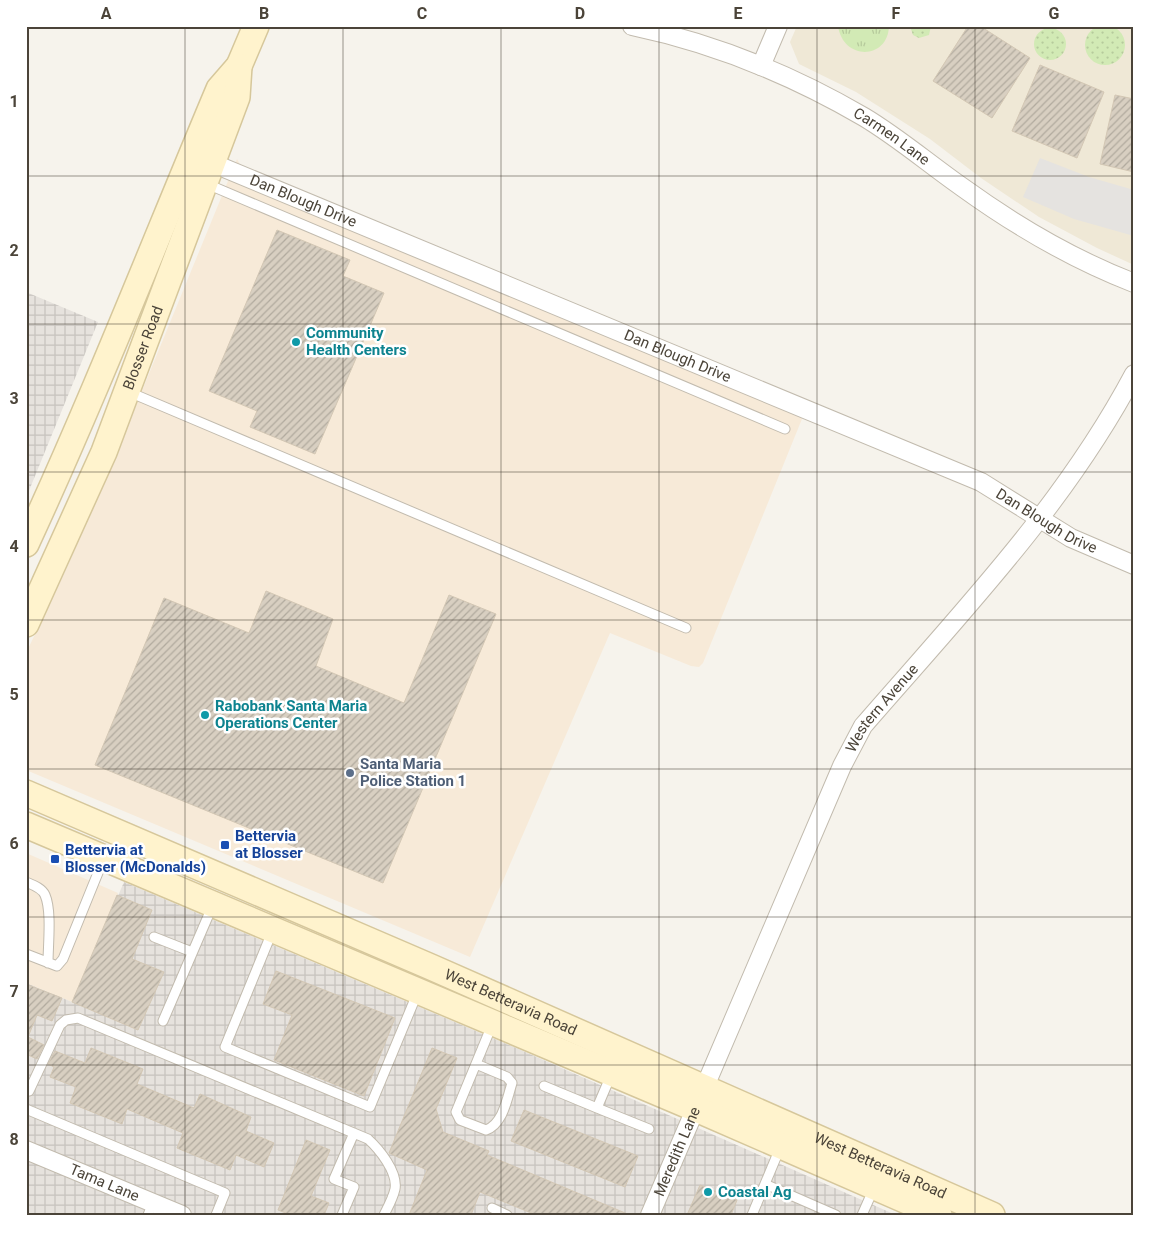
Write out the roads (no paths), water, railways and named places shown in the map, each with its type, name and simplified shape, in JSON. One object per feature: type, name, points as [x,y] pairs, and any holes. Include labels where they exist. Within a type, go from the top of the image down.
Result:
[{"type":"main road","name":"Blosser Road","points":[[28,537],[74,441],[100,373],[219,89],[239,66],[256,26]]},
{"type":"main road","name":"Blosser Road","points":[[26,624],[104,452],[237,97],[239,66]]},
{"type":"main road","name":"West Betteravia Road","points":[[26,793],[699,1098],[992,1215]]},
{"type":"main road","name":"West Betteravia Road","points":[[26,825],[612,1073],[699,1098],[781,1146],[939,1215]]},
{"type":"street","points":[[761,66],[778,26]]},
{"type":"street","name":"Carmen Lane","points":[[637,27],[707,46],[761,66],[864,117],[1026,230],[1095,268],[1134,284]]},
{"type":"street","name":"Dan Blough Drive","points":[[208,173],[981,482],[1070,538],[1134,565]]},
{"type":"street","name":"Western Avenue","points":[[699,1098],[842,766],[863,726],[1041,519],[1109,421],[1134,374]]},
{"type":"street","name":"Meredith Lane","points":[[650,1215],[699,1098]]},
{"type":"street","name":"Tama Lane","points":[[26,1150],[150,1209],[182,1215]]},
{"type":"lane","points":[[208,173],[785,429]]},
{"type":"lane","points":[[127,391],[686,628]]},
{"type":"lane","points":[[26,954],[57,966],[64,959],[104,858]]},
{"type":"lane","points":[[26,882],[38,887],[45,894],[48,904],[48,963]]},
{"type":"lane","points":[[163,1021],[213,904]]},
{"type":"lane","points":[[273,929],[225,1047],[370,1107],[418,991]]},
{"type":"lane","points":[[154,937],[192,952]]},
{"type":"lane","points":[[27,1093],[60,1025],[66,1020],[78,1018],[368,1139],[377,1147],[395,1182],[395,1190],[384,1215]]},
{"type":"lane","points":[[476,1064],[507,1077],[512,1083],[502,1111],[493,1127],[486,1130],[460,1120],[456,1112],[493,1022]]},
{"type":"lane","points":[[598,1108],[612,1073]]},
{"type":"lane","points":[[544,1086],[649,1129]]},
{"type":"lane","points":[[26,1109],[225,1193],[216,1215]]},
{"type":"lane","points":[[342,1215],[354,1187],[334,1179],[354,1133]]},
{"type":"lane","points":[[752,1215],[781,1146]]},
{"type":"lane","points":[[765,1184],[836,1215]]},
{"type":"lane","points":[[862,1215],[874,1186]]},
{"type":"lane","points":[[492,1208],[507,1215]]},
{"type":"place","name":"Community Health Centers","points":[[296,342]]},
{"type":"place","name":"Rabobank Santa Maria Operations Center","points":[[205,715]]},
{"type":"place","name":"Santa Maria Police Station 1","points":[[350,773]]},
{"type":"place","name":"Bettervia at Blosser","points":[[225,845]]},
{"type":"place","name":"Bettervia at Blosser (McDonalds)","points":[[55,859]]},
{"type":"place","name":"Coastal Ag","points":[[708,1192]]}]
